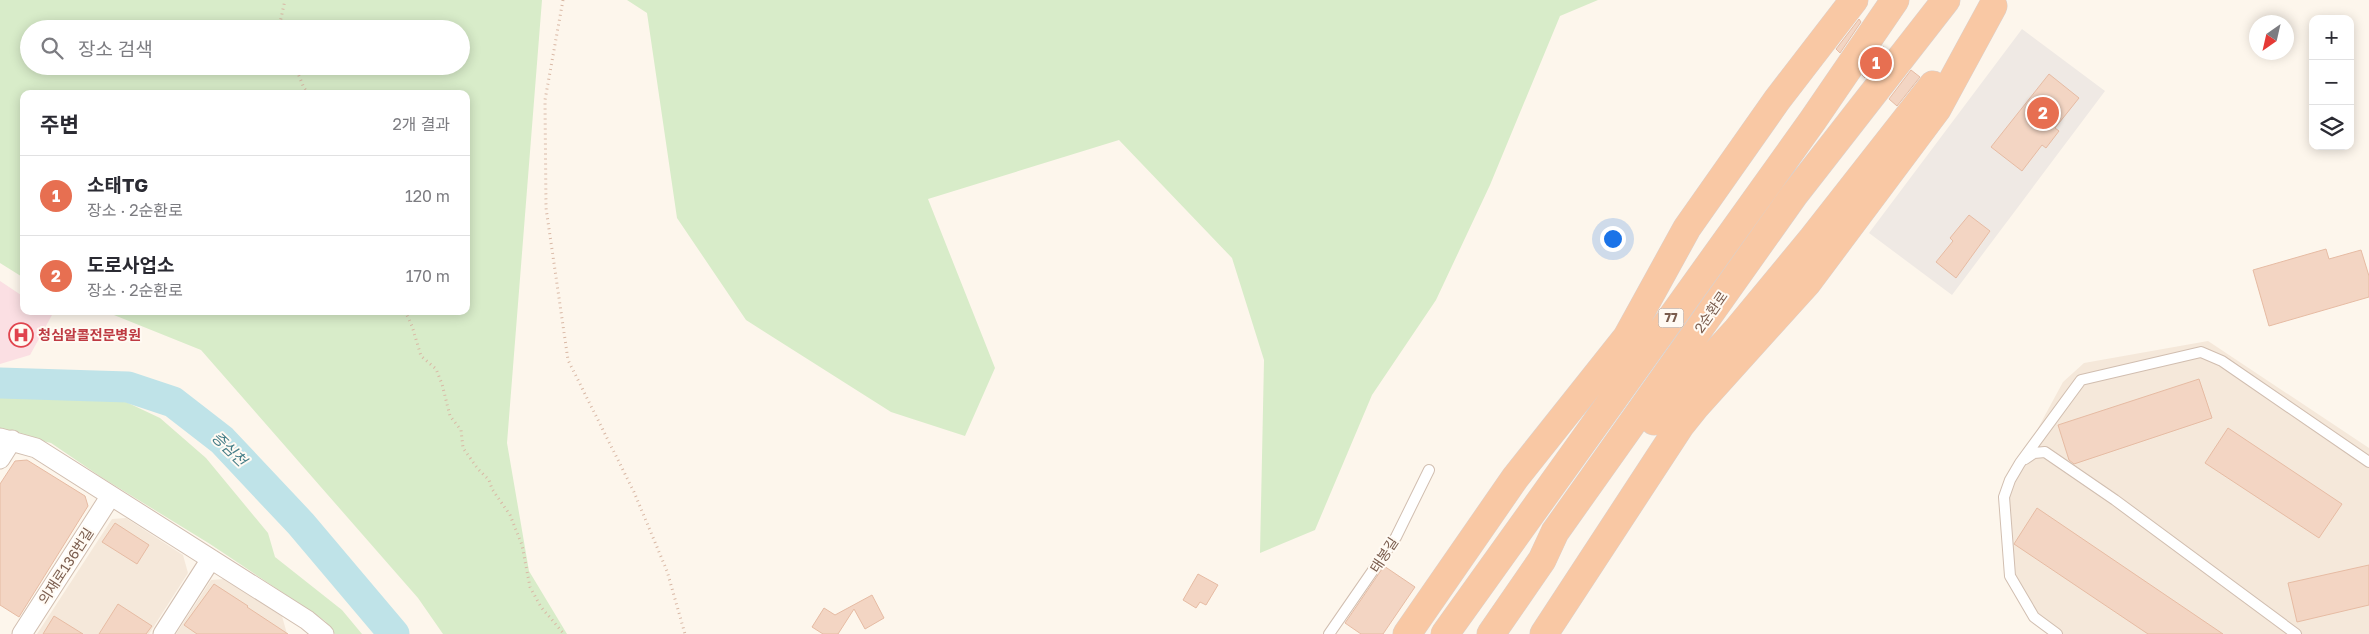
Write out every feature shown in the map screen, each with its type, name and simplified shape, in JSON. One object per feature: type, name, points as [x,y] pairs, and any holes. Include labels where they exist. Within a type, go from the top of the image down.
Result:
[{"type":"highway","points":[[1407,634],[1515,478],[1627,337],[1687,228],[1777,100],[1854,0]]},
{"type":"highway","name":"2순환로","points":[[1445,634],[1807,128],[1895,0]]},
{"type":"highway","name":"2순환로","points":[[1491,634],[1542,560],[1555,532],[1794,195],[1946,0]]},
{"type":"highway","points":[[1544,634],[1680,426],[1807,283],[1937,109],[1995,3]]},
{"type":"highway","name":"77","points":[[1542,560],[1564,541],[1626,455],[1648,428],[1737,330],[1813,238],[1995,3]]},
{"type":"street","points":[[0,459],[6,439],[36,448],[110,497],[211,559],[303,627],[324,634]]},
{"type":"street","name":"의재로136번길","points":[[22,634],[110,497]]},
{"type":"street","points":[[162,634],[211,559]]},
{"type":"lane","points":[[2057,634],[2034,618],[2010,576],[2004,497],[2010,480],[2020,463],[2081,380],[2201,352],[2222,360],[2369,462]]},
{"type":"lane","points":[[2020,463],[2034,453],[2045,452],[2115,500],[2296,634]]},
{"type":"lane","name":"태봉길","points":[[1329,634],[1396,537],[1429,470]]},
{"type":"path","points":[[281,20],[285,0]]},
{"type":"path","points":[[563,0],[544,100],[546,208],[568,360],[638,501],[667,571],[684,634]]},
{"type":"path","points":[[299,75],[306,90]]},
{"type":"path","points":[[407,315],[421,356],[436,369],[450,416],[461,430],[463,448],[478,469],[489,480],[492,489],[510,515],[522,546],[530,587],[541,607],[564,634]]},
{"type":"shaded area","points":[[2022,29],[2105,91],[1952,295],[1869,233]]},
{"type":"shaded area","name":"청심알콜전문병원","points":[[0,281],[20,294],[20,315],[52,315],[30,355],[0,364]]},
{"type":"shaded area","points":[[2208,341],[2369,448],[2369,634],[2057,634],[2034,617],[2010,576],[2004,516],[2010,480],[2063,382],[2084,363]]},
{"type":"shaded area","points":[[126,518],[183,555],[188,573],[149,634],[37,634],[112,519]]},
{"type":"shaded area","points":[[224,579],[282,616],[287,634],[176,634],[211,580]]},
{"type":"green space","points":[[0,0],[542,0],[507,443],[529,571],[567,634],[443,634],[418,598],[201,350],[114,315],[470,315],[470,90],[20,90],[20,276],[0,263]]},
{"type":"green space","points":[[627,0],[1598,0],[1560,16],[1490,185],[1436,300],[1372,395],[1315,530],[1260,553],[1264,360],[1232,258],[1119,140],[928,199],[995,368],[965,436],[891,412],[746,320],[677,218],[647,13]]},
{"type":"green space","points":[[0,393],[126,402],[160,418],[206,458],[268,533],[275,557],[342,610],[362,634],[335,634],[325,621],[210,544],[101,477],[51,443],[0,431]]},
{"type":"building","points":[[1859,19],[1861,22],[1840,53],[1836,49]]},
{"type":"building","points":[[1883,46],[1887,50],[1865,78],[1862,75]]},
{"type":"building","points":[[1911,70],[1920,77],[1897,106],[1889,99]]},
{"type":"building","points":[[2049,74],[2079,98],[2055,128],[2059,131],[2046,148],[2042,145],[2022,171],[1991,147]]},
{"type":"building","points":[[1969,215],[1990,231],[1956,278],[1936,262],[1953,241],[1950,238]]},
{"type":"building","points":[[2326,249],[2329,259],[2361,250],[2369,276],[2369,297],[2269,326],[2253,270]]},
{"type":"building","points":[[2199,379],[2212,418],[2074,464],[2069,460],[2058,425]]},
{"type":"building","points":[[2228,428],[2342,504],[2319,538],[2205,463]]},
{"type":"building","points":[[27,460],[85,496],[88,506],[19,617],[0,605],[0,484],[15,461]]},
{"type":"building","points":[[2037,508],[2223,634],[2148,634],[2014,544]]},
{"type":"building","points":[[115,523],[149,545],[137,564],[102,542]]},
{"type":"building","points":[[2369,565],[2369,605],[2297,622],[2288,583]]},
{"type":"building","points":[[1384,566],[1415,587],[1383,634],[1361,634],[1345,623]]},
{"type":"building","points":[[1198,574],[1218,585],[1206,605],[1200,602],[1196,608],[1183,600]]},
{"type":"building","points":[[214,584],[288,634],[197,634],[184,625]]},
{"type":"building","points":[[872,595],[884,618],[865,629],[854,609],[838,634],[823,634],[812,627],[824,608],[835,615]]},
{"type":"building","points":[[118,604],[152,626],[146,634],[99,634]]},
{"type":"building","points":[[54,616],[83,634],[43,634]]},
{"type":"waterway","name":"증심천","points":[[0,383],[128,387],[173,402],[222,440],[301,524],[394,634]]},
{"type":"place","name":"소태TG","points":[[1876,63]]},
{"type":"place","name":"도로사업소","points":[[2043,113]]},
{"type":"place","name":"청심알콜전문병원","points":[[21,335]]}]
